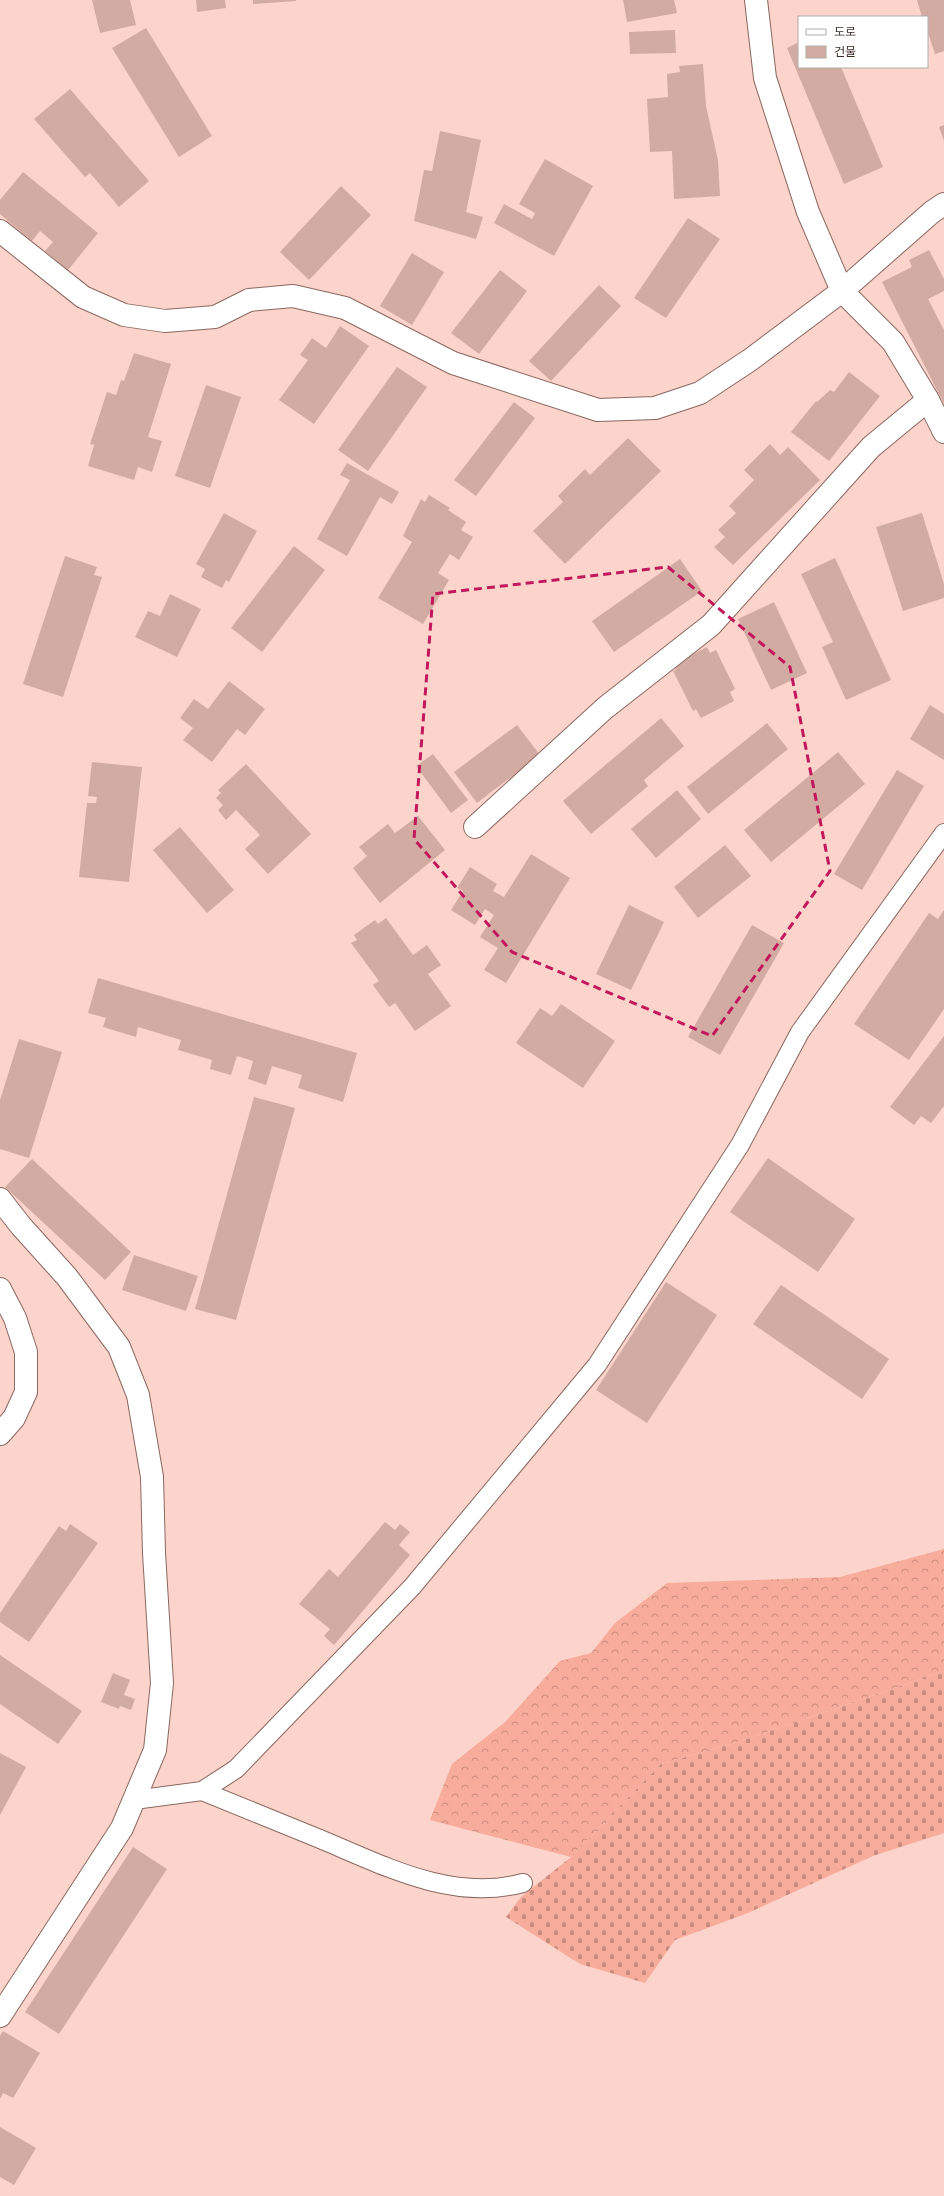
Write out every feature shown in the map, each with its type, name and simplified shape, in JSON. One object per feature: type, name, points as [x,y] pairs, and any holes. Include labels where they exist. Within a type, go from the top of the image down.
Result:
[{"type":"street","points":[[756,0],[765,78],[808,212],[842,291],[892,342],[928,400],[944,432]]},
{"type":"street","points":[[0,231],[83,297],[124,315],[165,321],[215,317],[249,300],[293,296],[345,308],[453,364],[598,410],[655,408],[700,392],[750,360],[842,291],[932,212],[944,204]]},
{"type":"street","points":[[475,827],[605,708],[711,625],[871,447],[928,400]]},
{"type":"street","points":[[0,1199],[21,1226],[67,1276],[119,1347],[138,1395],[152,1477],[154,1553],[162,1683],[155,1750],[122,1828],[0,2016]]},
{"type":"street","points":[[0,1289],[15,1318],[26,1352],[26,1392],[14,1418],[0,1434]]},
{"type":"lane","points":[[134,1800],[202,1791],[236,1769],[412,1587],[597,1365],[740,1145],[800,1032],[944,833]]},
{"type":"lane","points":[[202,1791],[410,1877],[461,1889],[504,1888],[524,1883]]},
{"type":"highlighted area","points":[[668,567],[790,667],[830,871],[712,1036],[512,952],[414,839],[433,594]]},
{"type":"green space","points":[[944,1549],[944,1671],[735,1743],[661,1764],[571,1857],[430,1820],[452,1764],[505,1722],[560,1661],[591,1653],[615,1623],[667,1583],[840,1577]]},
{"type":"green space","points":[[944,1671],[944,1833],[873,1856],[748,1913],[675,1940],[645,1983],[580,1964],[506,1917],[521,1897],[571,1857],[661,1764],[735,1743]]},
{"type":"building","points":[[92,0],[130,0],[136,25],[100,33]]},
{"type":"building","points":[[196,0],[225,0],[226,8],[197,12]]},
{"type":"building","points":[[253,0],[296,0],[296,1],[253,4]]},
{"type":"building","points":[[623,0],[674,0],[677,13],[627,22]]},
{"type":"building","points":[[917,0],[944,0],[944,51],[935,54],[928,33],[928,16],[922,16]]},
{"type":"building","points":[[146,28],[212,136],[179,157],[112,48]]},
{"type":"building","points":[[675,30],[676,53],[630,54],[629,32]]},
{"type":"building","points":[[798,42],[798,68],[841,68],[883,167],[844,184],[787,48]]},
{"type":"building","points":[[703,64],[706,106],[718,160],[720,196],[674,199],[672,151],[650,152],[647,99],[668,97],[667,74],[680,72],[679,66]]},
{"type":"building","points":[[70,89],[149,181],[119,207],[90,173],[85,177],[34,119]]},
{"type":"building","points":[[944,125],[944,141],[939,127]]},
{"type":"building","points":[[440,131],[481,140],[466,212],[483,217],[476,239],[414,221],[424,170],[432,171]]},
{"type":"building","points":[[545,159],[593,186],[554,256],[494,223],[504,204],[532,219],[535,213],[519,204]]},
{"type":"building","points":[[23,172],[98,233],[68,270],[45,251],[53,242],[40,231],[32,241],[0,214],[0,200]]},
{"type":"building","points":[[341,186],[371,215],[309,280],[280,252]]},
{"type":"building","points":[[688,218],[720,239],[666,318],[634,298]]},
{"type":"building","points":[[929,250],[944,279],[944,291],[928,299],[944,330],[944,404],[882,282],[912,267],[909,260]]},
{"type":"building","points":[[412,253],[444,272],[412,325],[380,306]]},
{"type":"building","points":[[500,270],[527,291],[479,354],[451,333]]},
{"type":"building","points":[[599,285],[621,306],[551,381],[529,361]]},
{"type":"building","points":[[340,326],[369,346],[314,424],[279,400],[308,360],[300,355],[312,338],[326,348]]},
{"type":"building","points":[[134,353],[171,364],[148,437],[162,441],[152,472],[138,467],[134,480],[88,466],[94,445],[90,444],[107,392],[116,395],[121,380],[124,381]]},
{"type":"building","points":[[397,367],[427,387],[368,471],[338,450]]},
{"type":"building","points":[[849,372],[880,396],[829,461],[791,432],[816,401],[817,402],[830,390],[834,392]]},
{"type":"building","points":[[206,385],[241,397],[210,488],[175,476]]},
{"type":"building","points":[[514,402],[535,418],[476,496],[454,480]]},
{"type":"building","points":[[628,438],[661,471],[565,564],[533,531],[563,502],[558,496],[585,469],[590,475]]},
{"type":"building","points":[[770,444],[780,455],[788,447],[820,480],[733,565],[714,547],[725,537],[718,530],[736,513],[729,506],[754,480],[744,470]]},
{"type":"building","points":[[347,463],[399,492],[392,504],[380,497],[347,556],[317,539],[350,480],[340,475]]},
{"type":"building","points":[[429,495],[450,508],[448,510],[466,522],[461,530],[473,537],[459,560],[450,554],[438,573],[449,580],[423,624],[378,598],[412,542],[403,536],[421,499],[425,502]]},
{"type":"building","points":[[224,513],[257,531],[229,582],[226,580],[222,588],[201,577],[205,569],[196,564]]},
{"type":"building","points":[[922,513],[944,584],[944,598],[903,611],[876,527]]},
{"type":"building","points":[[294,546],[325,570],[262,652],[231,628]]},
{"type":"building","points":[[65,556],[97,567],[94,575],[102,577],[63,697],[23,684]]},
{"type":"building","points":[[835,558],[891,680],[846,700],[822,647],[833,642],[801,574]]},
{"type":"building","points":[[680,559],[702,591],[614,652],[592,621]]},
{"type":"building","points":[[170,594],[201,609],[177,657],[135,637],[148,611],[160,616]]},
{"type":"building","points":[[774,602],[807,673],[771,690],[738,619]]},
{"type":"building","points":[[707,647],[710,653],[716,650],[735,689],[730,692],[734,701],[701,718],[696,709],[693,711],[673,671],[676,670],[674,664]]},
{"type":"building","points":[[229,681],[265,709],[245,735],[237,729],[212,762],[183,740],[193,728],[180,718],[194,699],[208,709]]},
{"type":"building","points":[[930,705],[944,714],[944,760],[910,739]]},
{"type":"building","points":[[661,718],[684,746],[644,780],[648,786],[591,834],[563,801]]},
{"type":"building","points":[[767,723],[788,749],[708,814],[687,787]]},
{"type":"building","points":[[517,725],[540,755],[477,803],[454,772]]},
{"type":"building","points":[[838,752],[865,784],[771,862],[744,830]]},
{"type":"building","points":[[433,754],[468,800],[451,813],[416,766]]},
{"type":"building","points":[[92,762],[142,767],[129,882],[79,877],[87,803],[96,803],[97,797],[88,796]]},
{"type":"building","points":[[246,764],[311,834],[268,874],[245,849],[260,835],[236,810],[226,820],[218,810],[223,805],[216,798],[221,793],[218,790]]},
{"type":"building","points":[[897,770],[924,786],[862,890],[834,874]]},
{"type":"building","points":[[677,790],[701,819],[656,858],[631,829]]},
{"type":"building","points":[[418,816],[445,850],[380,903],[353,868],[367,856],[359,847],[388,824],[395,833]]},
{"type":"building","points":[[180,827],[234,890],[207,913],[153,850]]},
{"type":"building","points":[[725,845],[751,876],[698,918],[674,887]]},
{"type":"building","points":[[531,854],[570,878],[506,983],[484,970],[498,948],[480,937],[494,915],[485,909],[475,925],[451,910],[463,891],[457,888],[470,867],[497,884],[493,891],[504,897]]},
{"type":"building","points":[[629,905],[664,922],[631,990],[596,974]]},
{"type":"building","points":[[944,910],[944,1009],[909,1060],[854,1024],[929,913],[938,919]]},
{"type":"building","points":[[386,918],[413,955],[427,945],[441,965],[428,974],[451,1006],[415,1031],[395,1003],[389,1007],[373,985],[379,981],[351,943],[357,940],[354,935],[375,920],[378,924]]},
{"type":"building","points":[[752,925],[784,943],[720,1055],[688,1037]]},
{"type":"building","points":[[98,978],[357,1053],[343,1102],[298,1088],[302,1075],[272,1066],[266,1085],[248,1079],[253,1061],[237,1056],[231,1075],[210,1069],[212,1060],[178,1050],[181,1040],[138,1027],[136,1037],[103,1027],[106,1018],[88,1013]]},
{"type":"building","points":[[561,1004],[615,1041],[583,1088],[516,1043],[540,1008],[552,1016]]},
{"type":"building","points":[[944,1036],[944,1106],[931,1123],[921,1116],[914,1125],[890,1107]]},
{"type":"building","points":[[19,1039],[62,1052],[29,1158],[0,1149],[0,1100]]},
{"type":"building","points":[[254,1097],[295,1108],[236,1320],[195,1309]]},
{"type":"building","points":[[768,1158],[855,1219],[818,1272],[730,1212]]},
{"type":"building","points":[[32,1159],[131,1252],[105,1280],[5,1187]]},
{"type":"building","points":[[134,1255],[198,1276],[186,1311],[122,1290]]},
{"type":"building","points":[[666,1282],[717,1315],[647,1423],[596,1390]]},
{"type":"building","points":[[781,1285],[889,1359],[862,1399],[753,1324]]},
{"type":"building","points":[[385,1522],[395,1530],[400,1524],[410,1532],[399,1545],[410,1555],[334,1645],[324,1636],[330,1629],[299,1604],[329,1569],[338,1577]]},
{"type":"building","points":[[70,1524],[98,1543],[29,1642],[0,1622],[0,1613],[59,1526],[66,1531]]},
{"type":"building","points":[[0,1655],[82,1711],[58,1744],[0,1704]]},
{"type":"building","points":[[113,1673],[130,1680],[124,1695],[135,1699],[131,1710],[120,1706],[119,1709],[101,1702]]},
{"type":"building","points":[[0,1753],[26,1767],[0,1815]]},
{"type":"building","points":[[133,1847],[167,1869],[59,2034],[25,2012]]},
{"type":"building","points":[[3,2031],[40,2053],[13,2098],[3,2093],[0,2099],[0,2036]]},
{"type":"building","points":[[0,2127],[36,2148],[14,2185],[0,2177]]}]
